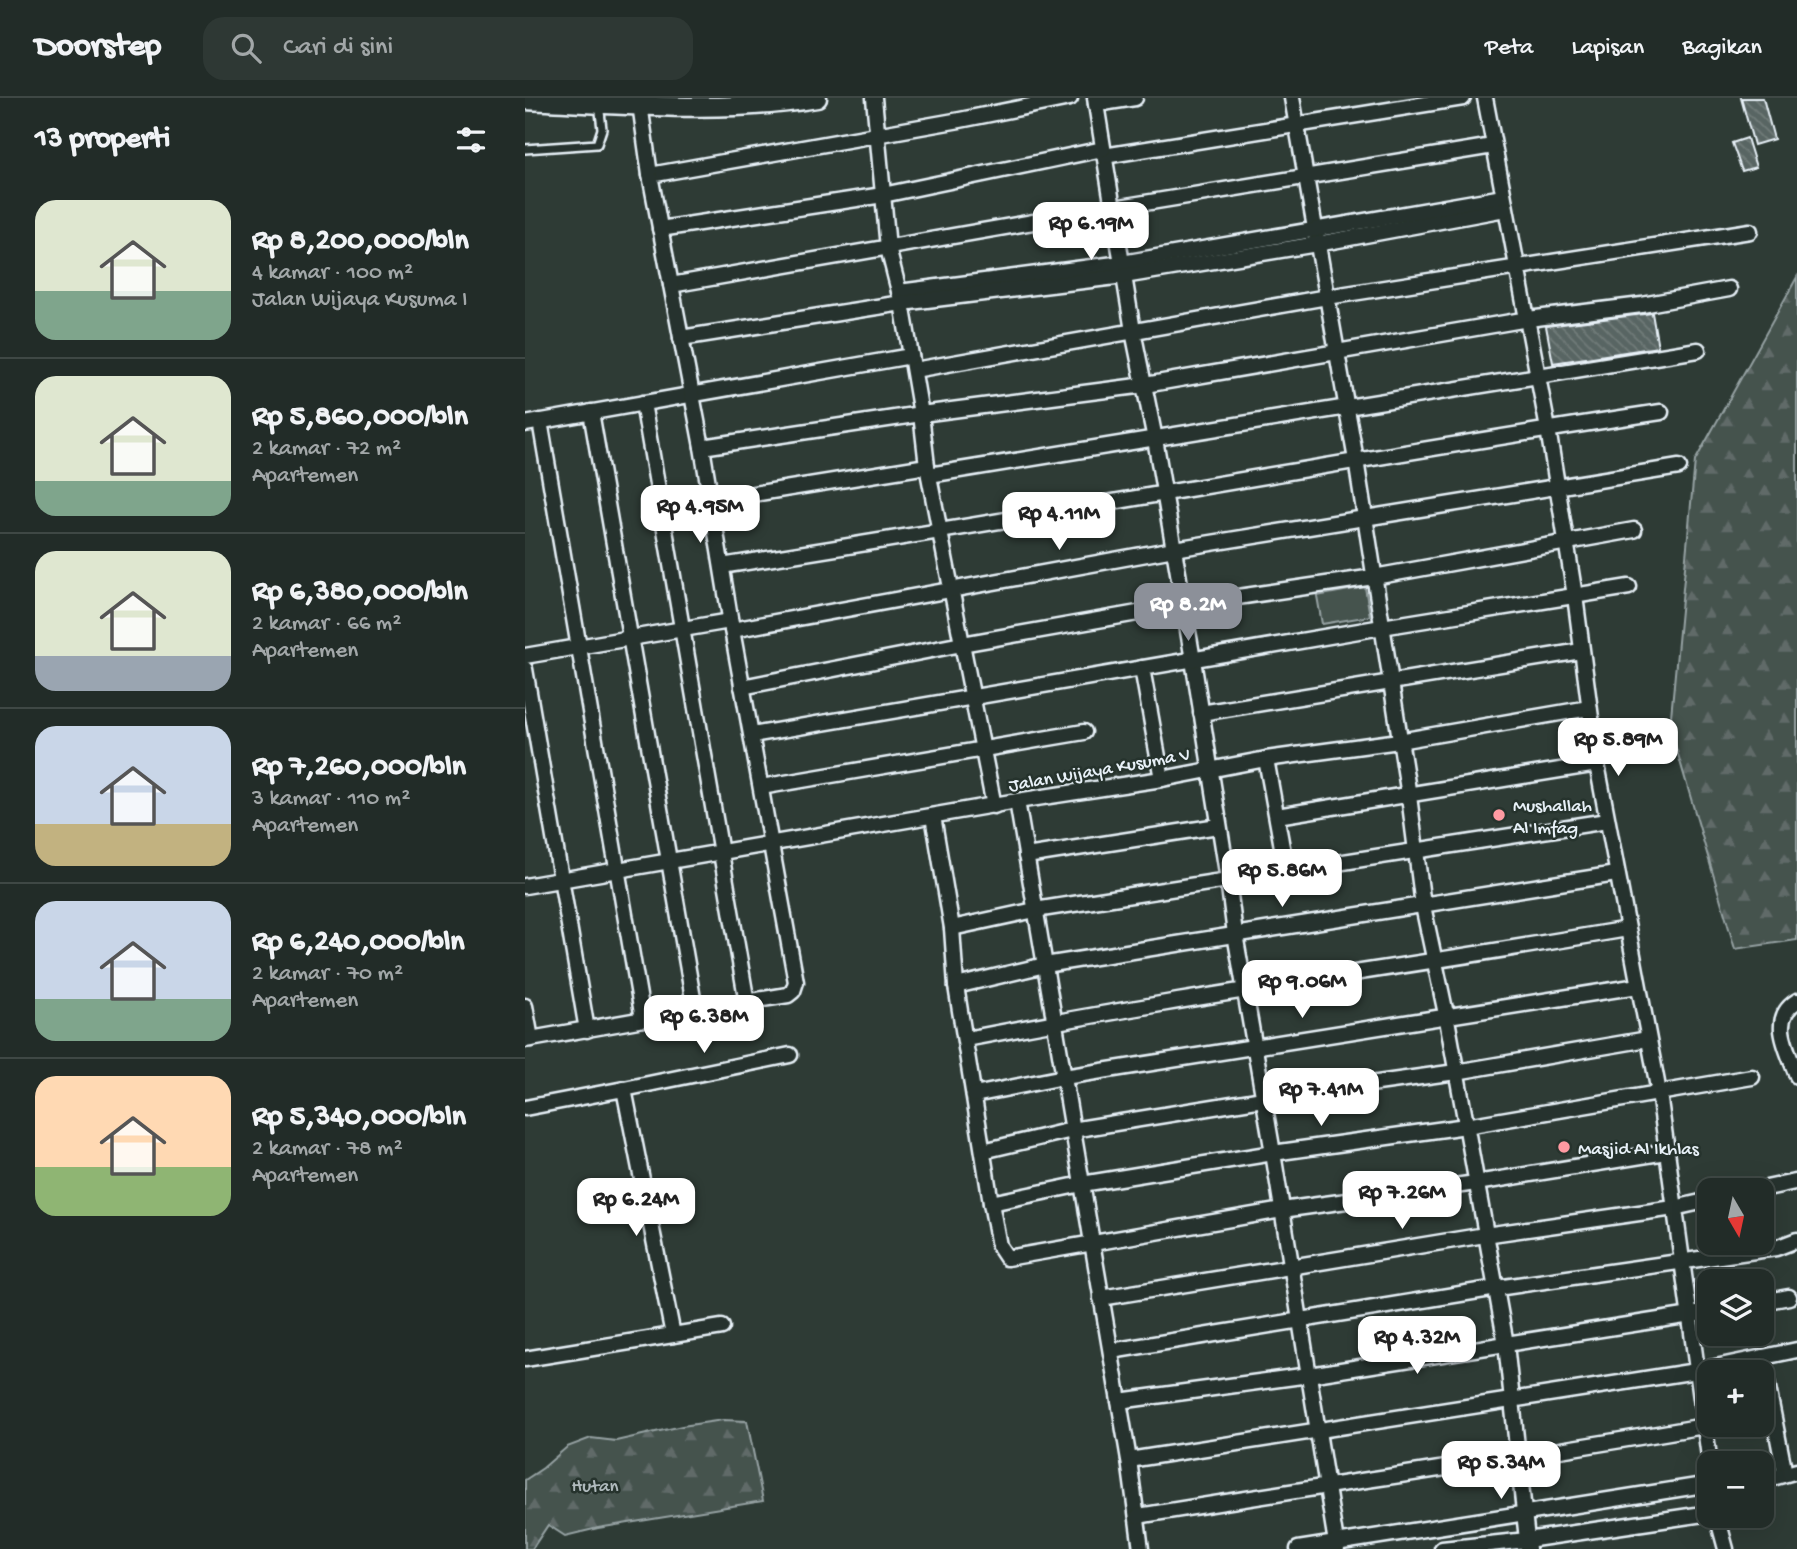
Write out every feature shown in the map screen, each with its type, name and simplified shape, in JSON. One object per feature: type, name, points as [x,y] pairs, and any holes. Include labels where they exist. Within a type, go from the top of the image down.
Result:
[{"type":"street","points":[[525,100],[709,107],[785,103],[817,98]]},
{"type":"street","points":[[874,98],[888,248],[900,298],[928,470],[994,806]]},
{"type":"street","points":[[650,175],[1070,98]]},
{"type":"street","points":[[1135,98],[1095,101],[1133,331],[1145,384],[1193,660],[1235,934],[1336,1546]]},
{"type":"street","points":[[1291,98],[1356,460],[1409,796],[1423,906],[1497,1288],[1506,1344],[1527,1545]]},
{"type":"street","points":[[660,229],[883,195],[1104,153],[1296,126],[1463,98]]},
{"type":"street","points":[[1485,98],[1548,429],[1575,596],[1597,764],[1659,1093],[1697,1378]]},
{"type":"street","points":[[525,1006],[528,1040],[788,995],[796,987],[753,735],[731,626],[702,447],[650,175],[640,104]]},
{"type":"street","points":[[671,285],[1493,146]]},
{"type":"street","points":[[681,338],[900,298],[1123,269],[1504,203]]},
{"type":"street","points":[[643,1019],[579,647],[532,422],[692,395],[1133,331],[1327,297],[1750,231]]},
{"type":"street","points":[[702,447],[1145,384],[1528,319],[1642,305],[1729,289]]},
{"type":"street","points":[[710,501],[1155,439],[1698,350]]},
{"type":"street","points":[[643,403],[747,1003]]},
{"type":"street","points":[[591,412],[695,1010]]},
{"type":"street","points":[[722,566],[1661,412]]},
{"type":"street","points":[[525,656],[682,629],[731,626],[951,590],[1174,549],[1679,467]]},
{"type":"street","points":[[742,687],[1183,605],[1374,577],[1635,530]]},
{"type":"street","points":[[753,735],[1629,587]]},
{"type":"street","points":[[1201,713],[1581,651]]},
{"type":"street","points":[[1142,668],[1162,779]]},
{"type":"street","points":[[525,669],[587,1030]]},
{"type":"street","name":"Jalan Wijaya Kusuma V","points":[[525,887],[1266,759],[1399,741],[1589,708]]},
{"type":"street","points":[[761,786],[1084,732]]},
{"type":"street","points":[[1266,759],[1286,869]]},
{"type":"street","points":[[1276,816],[1597,764]]},
{"type":"street","points":[[1017,802],[1111,1351],[1142,1549]]},
{"type":"street","points":[[933,816],[952,928],[956,986],[991,1203],[999,1246],[1007,1258],[1282,1210],[1667,1153]]},
{"type":"street","points":[[952,928],[1035,910],[1286,869],[1608,821]]},
{"type":"street","points":[[1026,856],[1218,826]]},
{"type":"street","points":[[956,986],[1045,965],[1616,874]]},
{"type":"street","points":[[966,1039],[1054,1022],[1627,929]]},
{"type":"street","points":[[974,1095],[1063,1077],[1446,1014],[1637,986]]},
{"type":"street","points":[[1797,1001],[1783,1012],[1781,1025],[1797,1076]]},
{"type":"street","points":[[983,1151],[1072,1130],[1263,1099],[1456,1072],[1648,1039]]},
{"type":"street","points":[[525,1108],[790,1055]]},
{"type":"street","points":[[991,1203],[1082,1184],[1273,1153],[1466,1126],[1752,1077]]},
{"type":"street","points":[[624,1089],[673,1335]]},
{"type":"street","points":[[1775,1186],[1795,1182]]},
{"type":"street","points":[[1101,1298],[1697,1203]]},
{"type":"street","points":[[1111,1351],[1497,1288],[1776,1248],[1797,1240]]},
{"type":"street","points":[[1774,1300],[1789,1297]]},
{"type":"street","points":[[1119,1401],[1309,1375],[1697,1314]]},
{"type":"street","points":[[525,1359],[722,1327]]},
{"type":"street","points":[[1129,1460],[1696,1371],[1797,1350]]},
{"type":"street","points":[[1762,1357],[1791,1473],[1774,1478]]},
{"type":"street","points":[[1138,1516],[1326,1485],[1518,1458],[1697,1427]]},
{"type":"street","points":[[1298,1549],[1336,1546],[1697,1486]]},
{"type":"street","points":[[1442,1549],[1527,1545],[1697,1515]]},
{"type":"street","points":[[1720,1528],[1725,1549]]},
{"type":"lane","points":[[525,149],[597,144],[602,129],[599,103]]},
{"type":"green space","points":[[1797,277],[1797,940],[1735,949],[1670,727],[1695,461]]},
{"type":"green space","points":[[1365,587],[1370,616],[1322,624],[1317,596]]},
{"type":"green space","name":"Hutan","points":[[723,1420],[747,1421],[763,1501],[598,1528],[565,1536],[548,1525],[532,1549],[525,1549],[525,1480],[567,1447],[591,1438],[616,1441]]},
{"type":"building","points":[[1741,98],[1763,98],[1774,139],[1754,145]]},
{"type":"building","points":[[1747,138],[1756,167],[1742,171],[1732,143]]},
{"type":"building","points":[[1652,313],[1658,347],[1553,363],[1546,326]]},
{"type":"place","name":"Mushallah Al Imfag","points":[[1499,815]]},
{"type":"place","name":"Masjid Al Ikhlas","points":[[1564,1147]]}]
